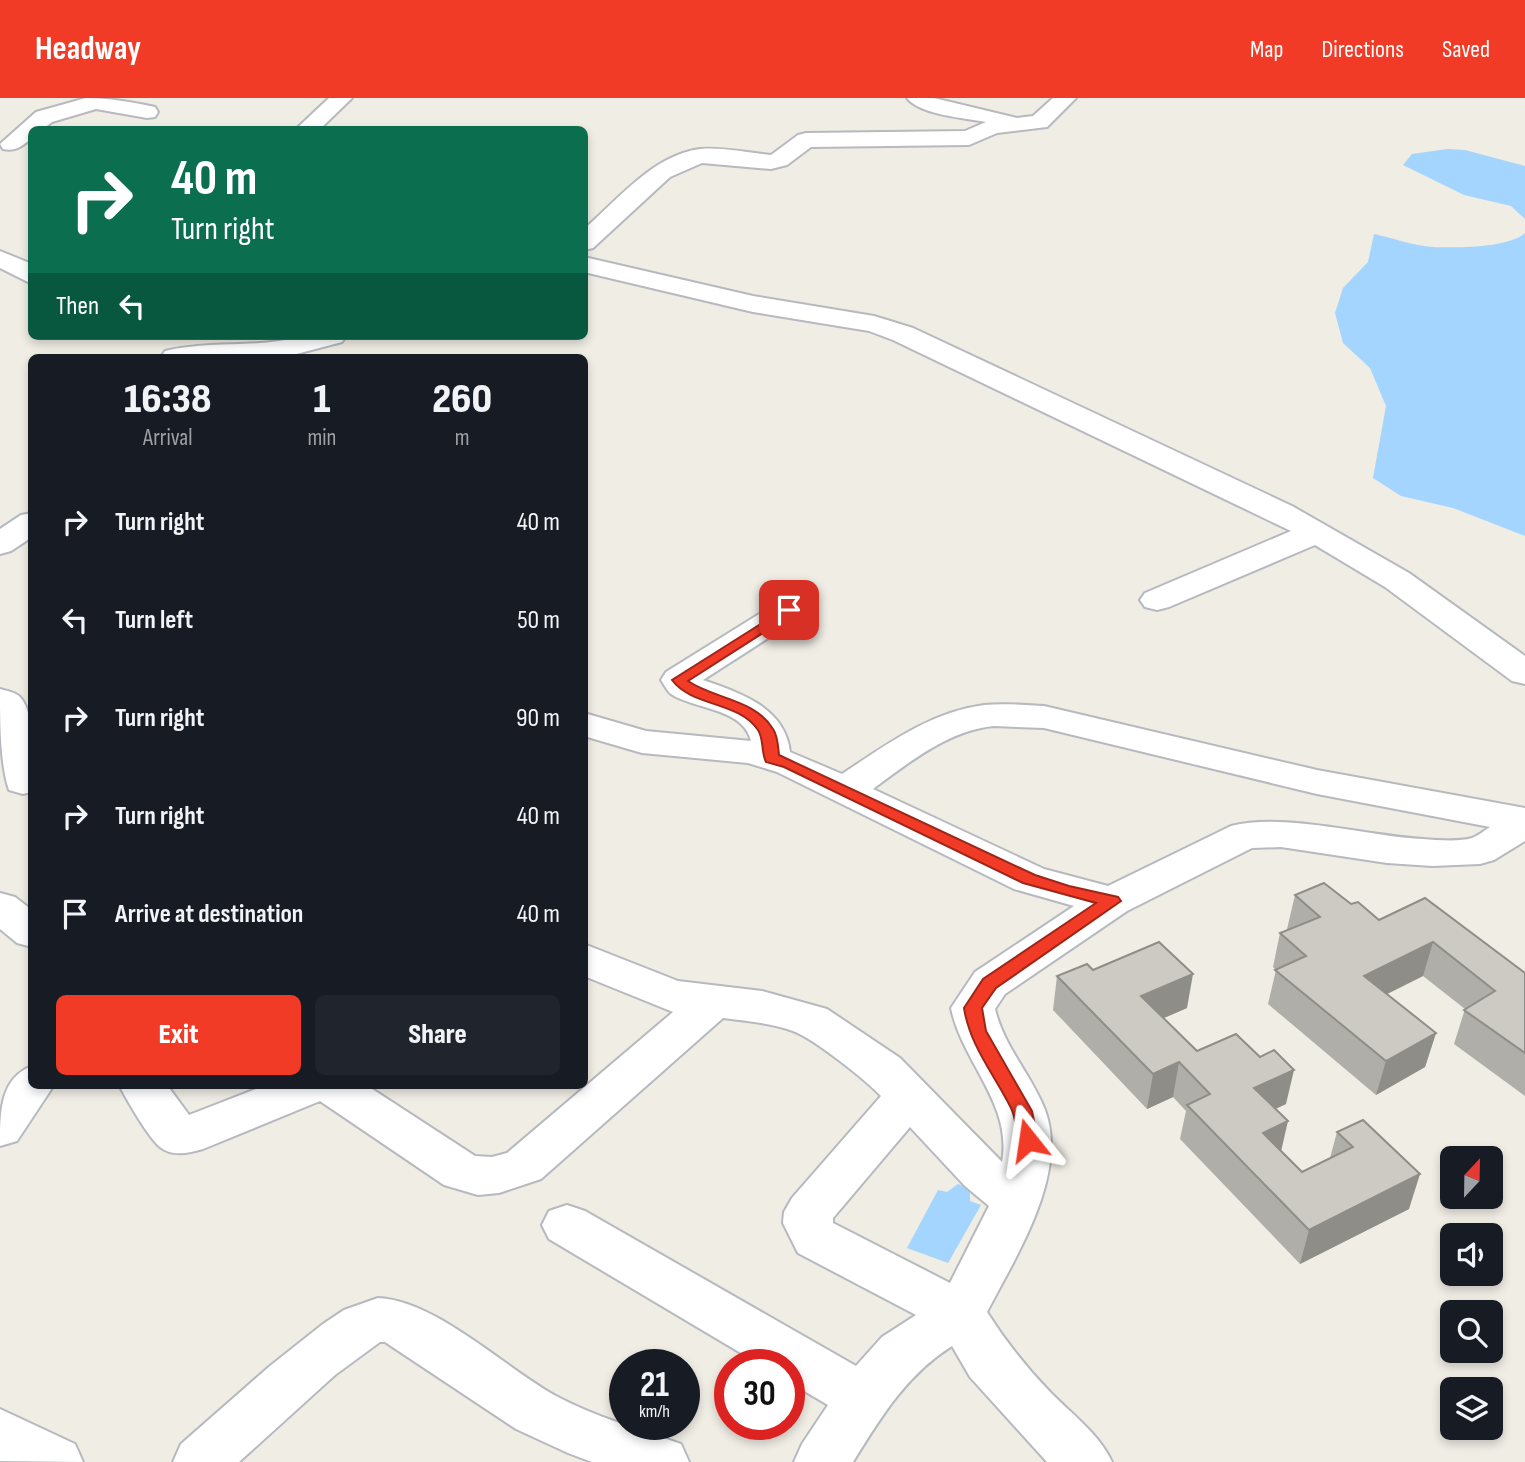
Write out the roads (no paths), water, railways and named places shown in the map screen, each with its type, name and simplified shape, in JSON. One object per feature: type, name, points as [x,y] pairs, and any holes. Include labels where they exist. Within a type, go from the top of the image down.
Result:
[{"type":"street","points":[[126,126],[166,98]]},
{"type":"street","points":[[310,126],[341,98]]},
{"type":"street","points":[[918,98],[926,104],[985,113],[1016,125]]},
{"type":"street","points":[[588,239],[662,172],[692,159],[712,156],[771,162],[779,160],[806,140],[960,139],[992,127],[1039,122],[1065,98]]},
{"type":"street","points":[[34,126],[44,117],[95,102],[147,111]]},
{"type":"street","points":[[14,144],[28,131]]},
{"type":"street","points":[[0,259],[17,265],[28,273]]},
{"type":"street","points":[[588,265],[753,304],[874,324],[903,334],[1317,532],[1397,580],[1525,673]]},
{"type":"street","points":[[189,354],[282,354],[321,340]]},
{"type":"street","points":[[1157,600],[1317,532]]},
{"type":"street","points":[[772,758],[767,731],[756,718],[741,709],[684,686],[679,680],[789,610]]},
{"type":"street","points":[[0,701],[6,703],[18,787]]},
{"type":"street","points":[[843,791],[921,741],[957,724],[978,717],[1016,715],[1044,717],[1317,782],[1525,822]]},
{"type":"street","points":[[588,725],[642,742],[752,752],[772,758],[1029,879],[1112,901]]},
{"type":"street","points":[[822,1462],[894,1360],[914,1343],[935,1332],[960,1313],[1020,1190],[1028,1140],[1027,1130],[1022,1111],[977,1031],[973,1008],[990,983],[1112,901],[1245,835],[1281,834],[1387,850],[1432,853],[1480,851],[1525,822]]},
{"type":"street","points":[[0,907],[28,930]]},
{"type":"street","points":[[588,961],[672,996],[762,1007],[811,1020],[884,1070],[982,1173],[1016,1201]]},
{"type":"street","points":[[337,1089],[461,1172],[481,1178],[500,1175],[523,1166],[581,1094],[713,1002]]},
{"type":"street","points":[[0,1128],[28,1089]]},
{"type":"street","points":[[145,1089],[177,1135],[186,1136],[303,1089]]},
{"type":"street","points":[[909,1096],[809,1212],[808,1223],[816,1238],[960,1313],[989,1361],[1032,1410],[1084,1462]]},
{"type":"street","points":[[568,1225],[865,1399]]},
{"type":"street","points":[[201,1462],[271,1398],[359,1325],[377,1320],[394,1322],[442,1348],[519,1403],[556,1423],[660,1462]]},
{"type":"street","points":[[0,1433],[55,1462]]},
{"type":"water","points":[[1447,149],[1465,150],[1525,166],[1525,219],[1511,206],[1464,195],[1403,165],[1412,154]]},
{"type":"water","points":[[1525,233],[1525,536],[1453,508],[1401,496],[1373,478],[1386,406],[1370,368],[1343,343],[1335,313],[1343,288],[1368,262],[1374,234],[1418,245],[1455,247],[1507,242]]},
{"type":"water","points":[[958,1184],[970,1188],[970,1201],[981,1205],[948,1263],[907,1248],[938,1190],[947,1192]]}]
